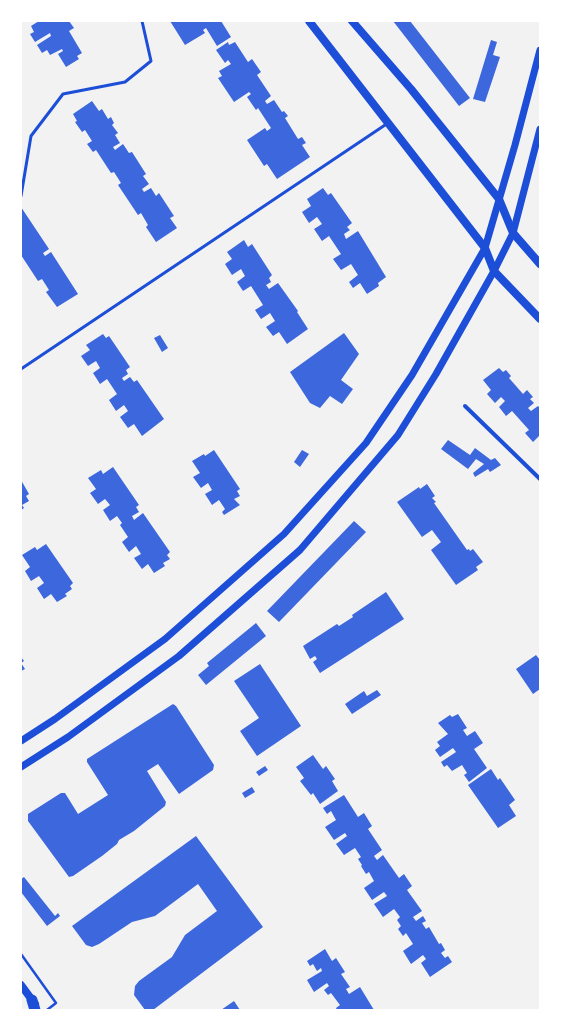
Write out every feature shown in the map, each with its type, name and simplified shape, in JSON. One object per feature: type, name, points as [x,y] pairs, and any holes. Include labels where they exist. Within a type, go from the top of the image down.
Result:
[{"type":"main road","points":[[309,21],[485,248],[494,271],[540,319]]},
{"type":"main road","points":[[352,21],[411,89],[499,199],[513,234],[540,264]]},
{"type":"main road","points":[[21,985],[39,1010]]},
{"type":"street","points":[[21,741],[55,719],[165,639],[284,534],[366,443],[412,375],[485,248],[540,50]]},
{"type":"street","points":[[21,767],[68,737],[179,656],[300,550],[398,435],[436,374],[513,234],[540,129]]},
{"type":"street","points":[[465,406],[540,479]]},
{"type":"lane","points":[[21,196],[31,136],[63,94],[125,82],[151,61],[142,21]]},
{"type":"lane","points":[[21,369],[389,123]]},
{"type":"path","points":[[22,957],[56,1003],[47,1010]]},
{"type":"building","points":[[39,21],[69,21],[74,28],[69,31],[82,53],[77,56],[79,59],[66,67],[58,54],[63,51],[62,49],[50,55],[47,50],[42,53],[37,45],[51,36],[50,33],[35,42],[30,34],[34,32],[31,26]]},
{"type":"building","points":[[170,21],[221,21],[231,37],[217,46],[206,28],[203,30],[205,33],[185,45]]},
{"type":"building","points":[[393,21],[410,21],[470,98],[459,106]]},
{"type":"building","points":[[491,40],[497,42],[493,55],[500,57],[485,102],[473,99]]},
{"type":"building","points":[[228,42],[229,45],[235,42],[248,62],[252,59],[261,72],[257,75],[271,96],[265,101],[267,104],[274,100],[282,112],[284,111],[288,116],[285,118],[298,139],[302,137],[306,143],[302,145],[310,157],[277,179],[267,164],[264,166],[247,140],[265,128],[267,131],[271,128],[258,108],[256,110],[247,97],[251,94],[249,92],[234,102],[218,78],[222,76],[219,71],[231,64],[228,60],[225,63],[216,50]]},
{"type":"building","points":[[92,101],[99,111],[102,109],[108,119],[111,117],[114,123],[112,125],[118,133],[115,135],[120,143],[113,147],[115,150],[123,144],[129,153],[132,152],[146,174],[143,176],[149,184],[142,189],[144,192],[151,188],[156,196],[159,193],[174,216],[170,218],[177,228],[156,242],[146,227],[148,225],[141,213],[138,215],[118,185],[121,183],[114,172],[111,173],[96,150],[93,152],[87,144],[92,141],[85,130],[82,132],[75,122],[77,121],[73,114]]},
{"type":"building","points":[[323,188],[328,195],[331,193],[352,223],[347,227],[350,230],[344,234],[346,239],[358,231],[386,277],[378,283],[379,286],[367,294],[360,283],[353,288],[349,282],[358,275],[351,264],[341,270],[333,259],[341,254],[329,236],[322,241],[314,229],[322,224],[317,217],[309,223],[302,212],[311,206],[307,199]]},
{"type":"building","points":[[21,207],[49,249],[43,253],[45,256],[51,252],[78,294],[57,307],[46,292],[49,290],[42,279],[38,281],[21,255]]},
{"type":"building","points":[[244,240],[248,247],[252,244],[272,275],[269,278],[271,282],[266,285],[269,289],[278,283],[298,311],[297,312],[308,329],[287,344],[279,332],[273,336],[266,327],[275,321],[270,313],[261,319],[255,310],[263,305],[251,286],[243,291],[237,282],[245,276],[241,269],[232,275],[225,264],[232,259],[227,252]]},
{"type":"building","points":[[344,333],[359,354],[341,380],[353,389],[342,404],[330,396],[320,408],[310,403],[290,372]]},
{"type":"building","points":[[103,334],[106,338],[109,336],[130,367],[126,370],[128,374],[122,378],[124,381],[130,377],[134,382],[137,380],[164,419],[142,436],[134,424],[128,428],[120,417],[128,411],[124,405],[116,411],[109,400],[117,394],[107,379],[100,384],[93,373],[100,368],[96,361],[88,366],[81,356],[90,350],[86,345]]},
{"type":"building","points":[[160,335],[168,348],[162,352],[154,338]]},
{"type":"building","points":[[499,368],[503,372],[506,370],[511,376],[509,378],[523,394],[527,390],[533,397],[530,399],[534,403],[528,408],[531,411],[538,406],[540,408],[540,435],[533,442],[525,433],[529,430],[512,411],[506,416],[499,407],[505,401],[501,397],[495,403],[487,394],[491,390],[483,380]]},
{"type":"building","points":[[448,440],[470,455],[475,448],[491,460],[495,458],[501,465],[490,472],[488,469],[475,477],[473,473],[484,464],[476,459],[468,469],[441,449]]},
{"type":"building","points":[[214,450],[240,489],[237,491],[240,496],[234,499],[240,505],[224,515],[222,512],[225,509],[219,500],[212,505],[205,494],[212,490],[208,483],[201,488],[193,477],[200,473],[192,461],[204,454],[205,456]]},
{"type":"building","points":[[302,450],[309,454],[300,467],[294,462]]},
{"type":"building","points":[[113,467],[139,505],[136,507],[139,512],[132,516],[134,520],[143,513],[170,552],[167,555],[170,559],[163,563],[165,566],[154,573],[148,564],[142,569],[134,558],[141,554],[136,546],[129,552],[122,542],[128,537],[120,525],[122,523],[117,516],[110,521],[103,510],[110,505],[105,499],[98,504],[90,493],[96,489],[88,478],[101,470],[103,474]]},
{"type":"building","points":[[21,480],[29,494],[26,496],[29,501],[22,505],[24,508],[21,510]]},
{"type":"building","points":[[427,484],[435,496],[432,498],[436,502],[434,503],[467,550],[469,549],[470,551],[473,549],[483,562],[476,567],[478,570],[456,585],[431,550],[441,542],[432,530],[422,537],[397,502],[419,487],[420,489]]},
{"type":"building","points":[[354,521],[366,532],[279,622],[267,611]]},
{"type":"building","points":[[46,544],[73,583],[70,586],[72,589],[65,594],[67,596],[57,602],[51,594],[44,599],[37,588],[44,583],[39,576],[31,581],[25,571],[30,567],[22,555],[35,547],[37,550]]},
{"type":"building","points":[[386,592],[404,619],[320,673],[313,662],[317,659],[315,656],[310,659],[303,646],[337,624],[339,626],[353,617],[352,615]]},
{"type":"building","points":[[256,623],[266,636],[206,685],[198,675],[209,666],[207,663]]},
{"type":"building","points":[[536,655],[540,660],[540,689],[533,694],[516,669]]},
{"type":"building","points":[[21,663],[25,669],[21,671]]},
{"type":"building","points":[[260,664],[301,726],[257,756],[240,731],[259,718],[234,681]]},
{"type":"building","points":[[377,690],[381,695],[352,714],[345,704],[364,691],[367,696]]},
{"type":"building","points":[[173,704],[176,706],[214,765],[213,770],[179,794],[158,764],[147,771],[166,802],[165,806],[134,831],[119,840],[117,844],[102,856],[73,876],[69,877],[28,821],[28,814],[61,793],[65,793],[78,814],[108,795],[87,762],[87,759]]},
{"type":"building","points":[[458,714],[467,728],[463,730],[467,736],[475,731],[483,743],[474,749],[487,768],[469,782],[464,775],[467,773],[462,765],[452,771],[447,765],[444,767],[441,762],[456,752],[453,748],[440,757],[435,750],[440,746],[437,742],[448,734],[438,723],[450,715],[452,717]]},
{"type":"building","points":[[313,755],[323,769],[326,766],[335,779],[332,781],[338,791],[320,804],[313,793],[311,795],[300,781],[304,778],[296,767]]},
{"type":"building","points":[[265,766],[268,770],[259,776],[256,772]]},
{"type":"building","points":[[491,769],[498,780],[500,778],[515,800],[509,805],[516,816],[498,828],[468,785]]},
{"type":"building","points":[[252,787],[255,792],[245,798],[242,793]]},
{"type":"building","points":[[344,795],[358,817],[364,813],[372,826],[368,829],[382,850],[374,856],[377,860],[383,855],[399,878],[404,874],[412,886],[407,890],[422,911],[413,917],[416,921],[423,916],[426,921],[422,923],[426,929],[429,927],[439,944],[441,943],[445,950],[441,953],[445,958],[448,956],[452,962],[430,977],[421,963],[426,959],[423,955],[411,964],[403,951],[413,944],[406,933],[403,936],[398,929],[401,926],[397,920],[400,917],[394,909],[383,917],[374,904],[387,896],[384,892],[372,900],[364,888],[374,881],[369,872],[366,874],[361,866],[362,865],[358,859],[361,857],[355,848],[344,855],[336,844],[347,836],[345,833],[334,840],[325,827],[336,820],[331,811],[327,814],[323,808]]},
{"type":"building","points":[[196,836],[263,927],[153,1010],[145,1010],[134,995],[135,986],[139,981],[172,957],[185,935],[217,911],[198,884],[155,916],[132,922],[92,947],[86,945],[72,926]]},
{"type":"building","points":[[24,877],[55,916],[58,913],[60,916],[47,926],[21,892],[21,879]]},
{"type":"building","points":[[325,949],[332,961],[336,958],[345,972],[341,974],[350,987],[346,989],[349,994],[360,987],[374,1010],[337,1010],[336,1008],[340,1005],[331,993],[328,995],[324,990],[329,986],[327,983],[314,992],[307,980],[322,971],[321,968],[317,971],[313,964],[310,966],[307,961]]},
{"type":"building","points":[[234,1001],[240,1010],[221,1010]]}]
